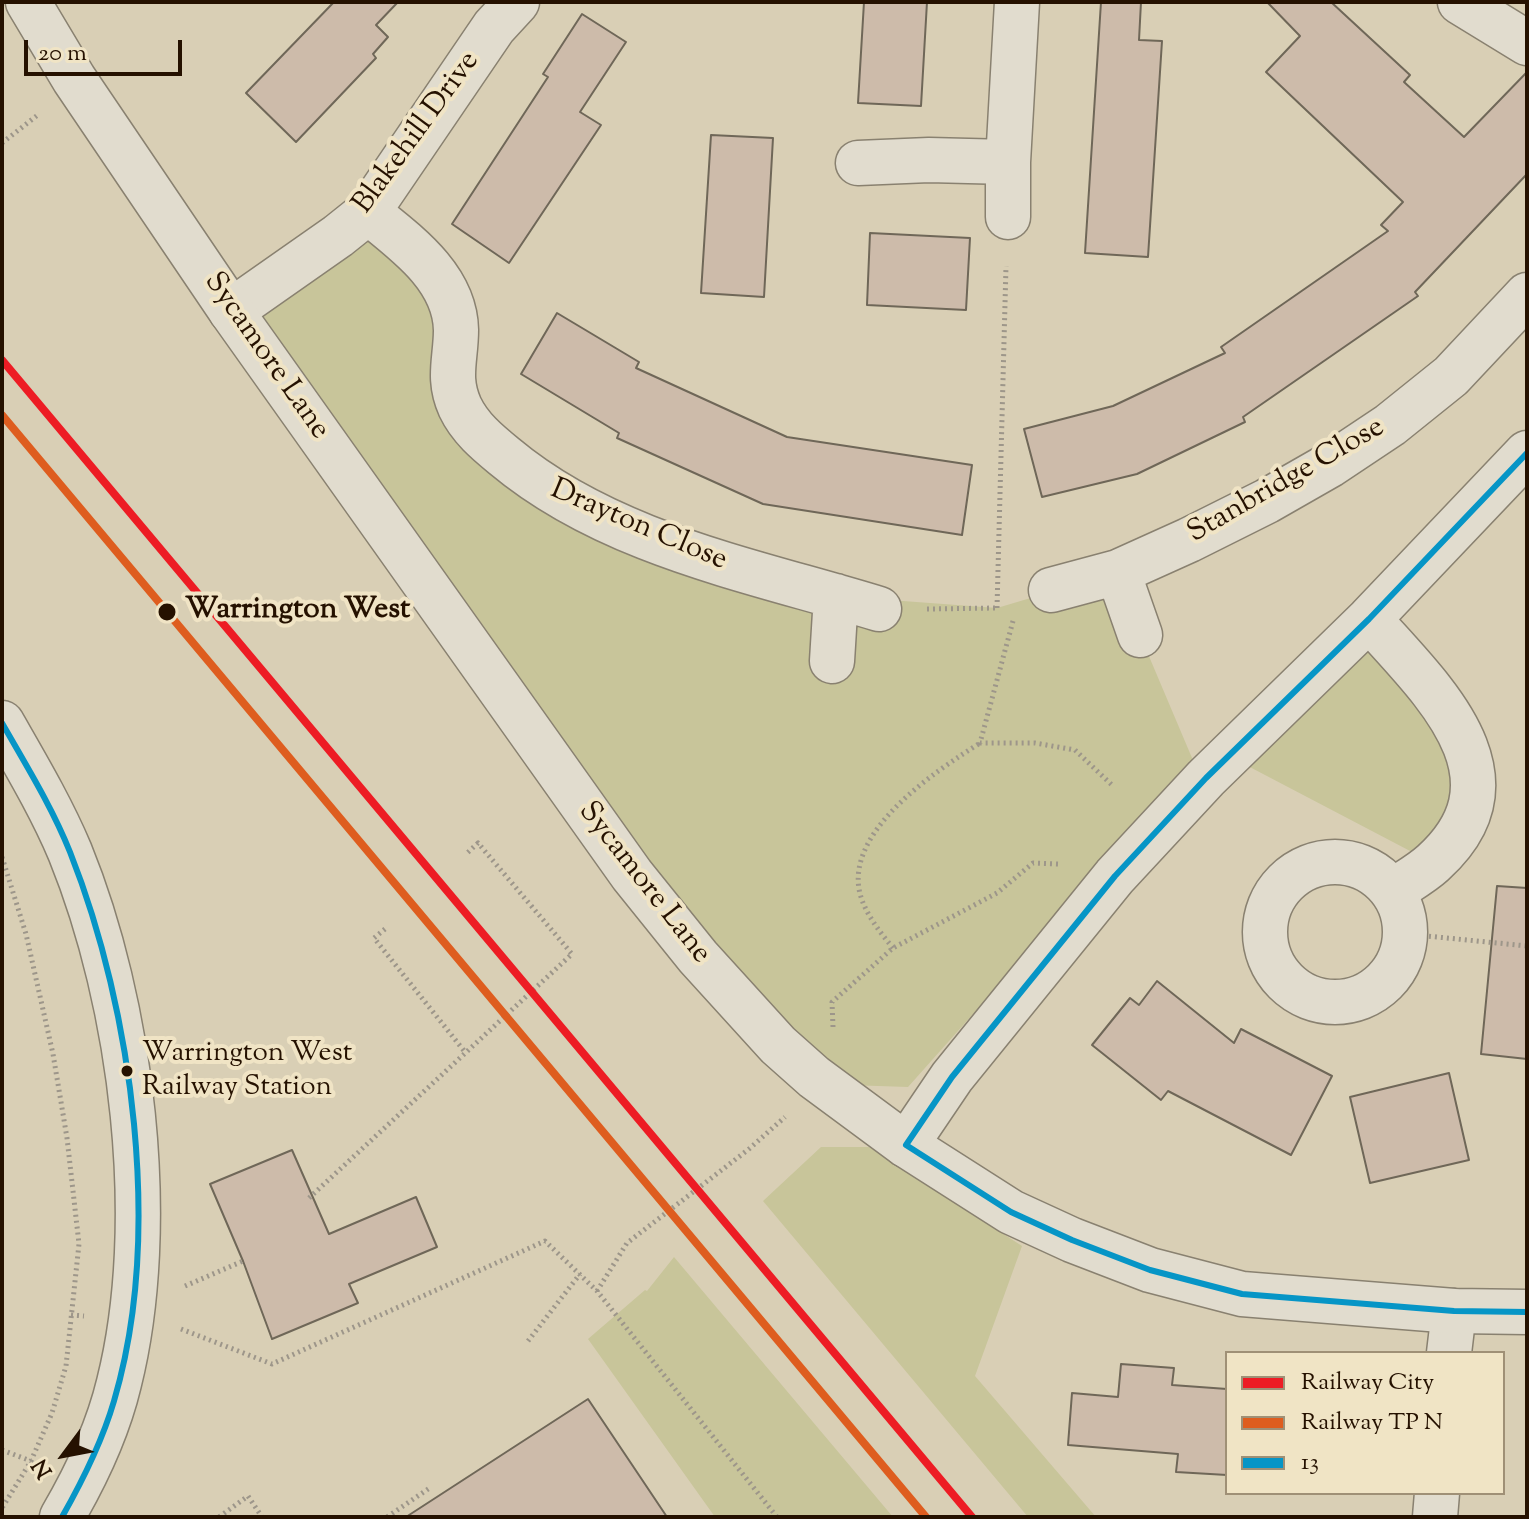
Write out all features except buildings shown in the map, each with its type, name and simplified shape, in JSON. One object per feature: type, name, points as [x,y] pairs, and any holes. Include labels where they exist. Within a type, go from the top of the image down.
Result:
[{"type":"street","name":"Sycamore Lane","points":[[28,2],[74,79],[231,311],[614,851],[698,957],[796,1061],[906,1145],[1011,1212],[1150,1270],[1242,1294],[1452,1332],[1527,1312]]},
{"type":"street","name":"Blakehill Drive","points":[[231,311],[368,212],[494,27],[517,2]]},
{"type":"street","points":[[1008,217],[1017,2]]},
{"type":"street","points":[[1460,2],[1527,43]]},
{"type":"street","points":[[858,163],[929,160],[1008,162]]},
{"type":"street","name":"Drayton Close","points":[[368,212],[415,251],[441,282],[448,294],[456,327],[451,367],[460,407],[472,428],[535,482],[612,521],[687,552],[725,566],[879,609]]},
{"type":"street","name":"Stanbridge Close","points":[[1035,595],[1118,572],[1267,501],[1330,465],[1390,425],[1451,376],[1527,295]]},
{"type":"street","points":[[906,1145],[952,1077],[1115,876],[1206,778],[1369,619],[1527,453]]},
{"type":"street","points":[[1118,572],[1140,635]]},
{"type":"street","points":[[832,661],[836,596]]},
{"type":"street","points":[[1369,619],[1452,716],[1468,743],[1475,769],[1476,794],[1468,819],[1433,863],[1393,891]]},
{"type":"street","points":[[2,723],[36,782],[75,867],[100,938],[119,1018],[131,1094],[136,1194],[131,1322],[119,1386],[94,1452],[62,1517]]},
{"type":"street","points":[[1329,861],[1353,864],[1376,874],[1393,891],[1402,912],[1405,934],[1401,957],[1390,976],[1374,991],[1354,1001],[1331,1003],[1300,993],[1275,970],[1266,949],[1264,925],[1271,901],[1285,882],[1305,867],[1329,861]]},
{"type":"street","points":[[1435,1517],[1437,1495]]},
{"type":"path","points":[[2,143],[47,107]]},
{"type":"path","points":[[997,608],[1008,217]]},
{"type":"path","points":[[879,609],[997,608],[1035,595]]},
{"type":"path","points":[[980,743],[1035,595]]},
{"type":"path","points":[[893,948],[870,916],[860,892],[858,871],[865,851],[884,821],[935,772],[980,743],[1035,743],[1075,750],[1114,787]]},
{"type":"path","points":[[309,1198],[572,954],[478,843],[465,855]]},
{"type":"path","points":[[2,857],[26,934],[53,1054],[67,1138],[79,1244],[66,1366],[52,1413],[31,1461],[2,1508]]},
{"type":"path","points":[[833,1033],[832,1002],[893,948],[997,893],[1033,863]]},
{"type":"path","points":[[385,929],[374,938],[465,1052]]},
{"type":"path","points":[[1405,934],[1527,946]]},
{"type":"path","points":[[597,1291],[627,1243],[749,1149],[776,1123]]},
{"type":"path","points":[[181,1329],[272,1364],[545,1241],[597,1291],[777,1517]]},
{"type":"path","points":[[185,1286],[243,1261]]},
{"type":"path","points":[[528,1341],[580,1274]]},
{"type":"path","points":[[2,1450],[31,1461]]},
{"type":"path","points":[[387,1517],[431,1487]]},
{"type":"path","points":[[219,1517],[248,1496],[262,1517]]},
{"type":"shaded area","points":[[368,212],[423,260],[453,386],[612,521],[836,596],[997,608],[1118,572],[1140,635],[1195,765],[908,1087],[848,1085],[778,1045],[231,311]]},
{"type":"shaded area","points":[[1376,640],[1468,743],[1433,863],[1244,764]]},
{"type":"shaded area","points":[[821,1147],[869,1147],[1022,1246],[975,1376],[1096,1517],[1028,1517],[763,1201]]},
{"type":"shaded area","points":[[674,1257],[893,1517],[715,1517],[588,1339],[647,1291]]},
{"type":"rail line","name":"City","points":[[2,360],[972,1517]]},
{"type":"transit line","points":[[2,415],[926,1517]]},
{"type":"transit line","name":"13","points":[[1527,453],[1369,619],[1206,778],[1115,876],[952,1077],[906,1145],[1011,1212],[1150,1270],[1242,1294],[1454,1311],[1527,1312]]},
{"type":"transit line","name":"13","points":[[2,723],[55,819],[92,914],[125,1052],[134,1124],[138,1196],[137,1268],[129,1336],[104,1431],[62,1517]]},
{"type":"place","name":"Warrington West","points":[[167,612]]},
{"type":"place","name":"Warrington West Railway Station","points":[[127,1071]]}]
